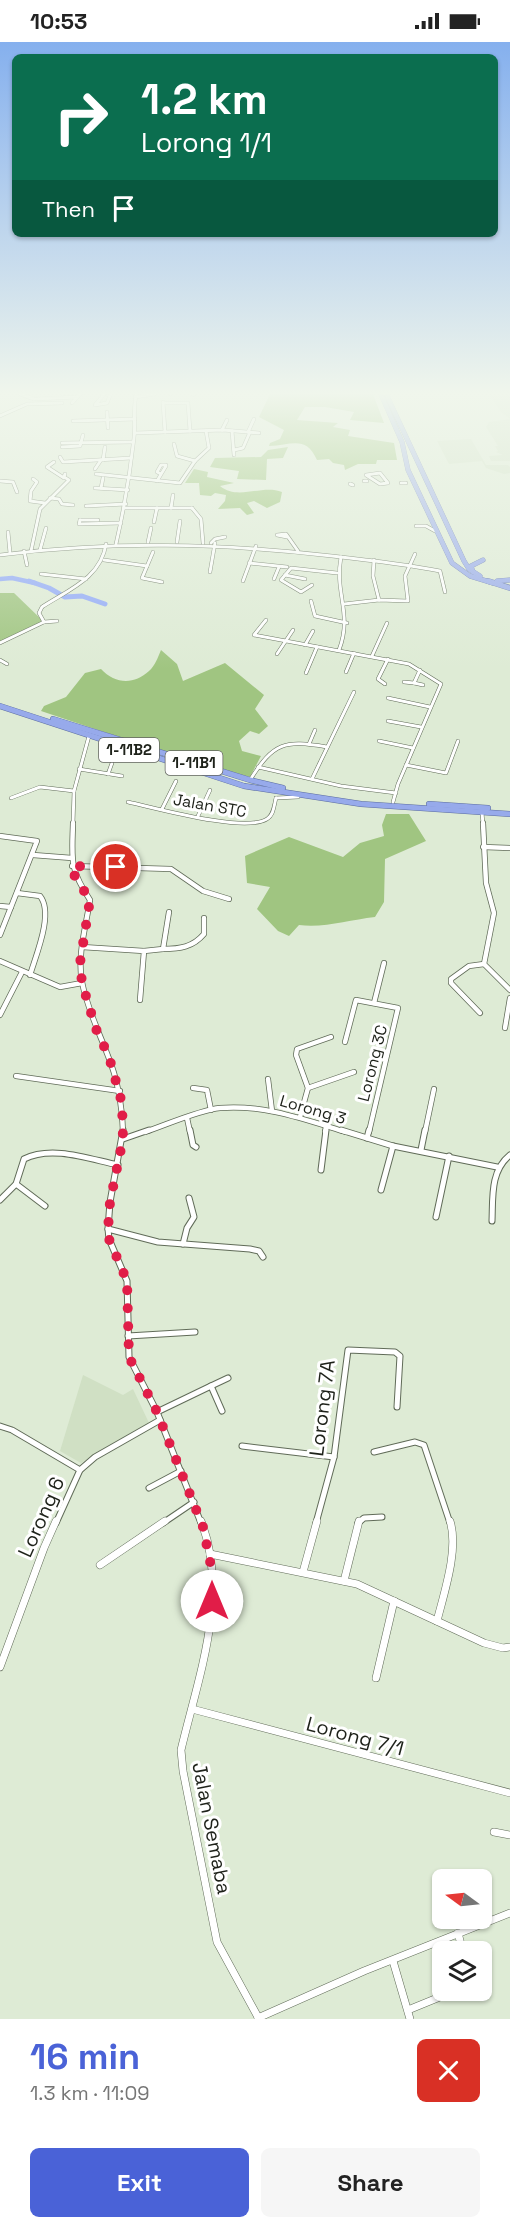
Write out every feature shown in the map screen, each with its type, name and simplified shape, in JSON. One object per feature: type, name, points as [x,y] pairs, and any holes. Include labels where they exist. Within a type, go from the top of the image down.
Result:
[{"type":"highway","points":[[416,484],[431,523],[456,567],[466,574],[510,587]]},
{"type":"highway","points":[[417,488],[423,485],[430,487],[464,561],[473,572],[510,587]]},
{"type":"highway","points":[[441,542],[449,544],[456,542]]},
{"type":"highway","points":[[449,558],[464,561]]},
{"type":"highway","points":[[473,572],[471,566],[483,560]]},
{"type":"highway","points":[[497,581],[510,580]]},
{"type":"highway","name":"1-11B2","points":[[0,704],[176,765],[260,789],[361,804],[510,814]]},
{"type":"highway","name":"1-11B1","points":[[0,704],[250,780],[330,796],[395,797],[402,802],[510,809]]},
{"type":"highway","points":[[176,765],[203,769],[201,766],[182,759]]},
{"type":"street","points":[[14,484],[17,492]]},
{"type":"street","points":[[35,484],[31,491],[30,501],[45,503]]},
{"type":"street","points":[[31,551],[39,512],[45,503],[65,484]]},
{"type":"street","points":[[116,544],[129,484]]},
{"type":"street","points":[[95,488],[128,490]]},
{"type":"street","points":[[171,508],[173,495]]},
{"type":"street","points":[[50,498],[59,499],[62,504],[73,505]]},
{"type":"street","points":[[86,506],[192,508],[201,519],[203,543]]},
{"type":"street","points":[[154,522],[157,508]]},
{"type":"street","points":[[80,520],[79,524],[121,521]]},
{"type":"street","points":[[177,542],[180,521]]},
{"type":"street","points":[[431,523],[416,526],[426,526],[435,531]]},
{"type":"street","points":[[40,550],[46,528]]},
{"type":"street","points":[[148,542],[151,528]]},
{"type":"street","points":[[9,531],[10,553]]},
{"type":"street","points":[[210,572],[213,543],[215,539],[225,537]]},
{"type":"street","points":[[287,537],[298,551]]},
{"type":"street","points":[[0,555],[24,551],[148,542],[256,546],[374,560],[440,571],[445,592]]},
{"type":"street","points":[[44,622],[39,612],[40,609],[86,579],[104,560],[106,544]]},
{"type":"street","points":[[243,581],[256,546]]},
{"type":"street","points":[[24,551],[27,565]]},
{"type":"street","points":[[153,552],[142,578],[162,582]]},
{"type":"street","points":[[344,604],[409,599],[405,576],[416,554]]},
{"type":"street","points":[[339,650],[346,634],[347,622],[337,573],[340,557]]},
{"type":"street","points":[[104,560],[147,566]]},
{"type":"street","points":[[374,560],[373,576],[379,600]]},
{"type":"street","points":[[249,564],[287,567],[278,579],[274,579],[279,567]]},
{"type":"street","points":[[312,585],[305,592],[299,592],[281,580],[291,568],[337,573]]},
{"type":"street","points":[[41,574],[86,579]]},
{"type":"street","points":[[285,575],[305,579]]},
{"type":"street","points":[[311,601],[315,616],[347,622]]},
{"type":"street","points":[[258,767],[395,797],[406,765],[441,684],[410,664],[255,636],[266,620]]},
{"type":"street","points":[[0,643],[44,622],[57,621]]},
{"type":"street","points":[[372,656],[387,623]]},
{"type":"street","points":[[278,654],[283,642],[293,630]]},
{"type":"street","points":[[305,645],[313,631]]},
{"type":"street","points":[[306,672],[317,647]]},
{"type":"street","points":[[346,672],[354,653]]},
{"type":"street","points":[[385,684],[378,679],[388,659]]},
{"type":"street","points":[[0,660],[7,664]]},
{"type":"street","points":[[414,683],[420,670]]},
{"type":"street","points":[[404,682],[423,685]]},
{"type":"street","points":[[312,779],[354,692]]},
{"type":"street","points":[[388,698],[430,707]]},
{"type":"street","points":[[388,721],[422,728]]},
{"type":"street","points":[[309,744],[315,730]]},
{"type":"street","name":"Jalan Semaba","points":[[88,736],[74,791],[72,866],[75,877],[90,900],[80,963],[82,983],[96,1029],[109,1057],[120,1091],[123,1139],[110,1202],[109,1239],[127,1281],[129,1357],[157,1412],[194,1502],[210,1554],[213,1576],[212,1601],[192,1709],[181,1750],[183,1771],[217,1941],[258,2019]]},
{"type":"street","points":[[250,780],[266,754],[280,744],[293,741],[327,747]]},
{"type":"street","points":[[379,741],[413,748]]},
{"type":"street","points":[[406,765],[446,773],[458,741]]},
{"type":"street","points":[[108,774],[112,763]]},
{"type":"street","points":[[79,769],[122,776]]},
{"type":"street","points":[[162,809],[176,781]]},
{"type":"street","points":[[11,798],[40,787],[74,791]]},
{"type":"street","points":[[260,789],[268,791],[276,798],[306,797]]},
{"type":"street","points":[[198,816],[210,790]]},
{"type":"street","name":"Jalan STC","points":[[128,802],[243,824],[262,822],[272,815],[276,798]]},
{"type":"street","points":[[482,813],[486,883],[494,913],[483,964]]},
{"type":"street","points":[[0,836],[36,840],[33,855],[0,935]]},
{"type":"street","points":[[483,847],[510,848]]},
{"type":"street","points":[[33,855],[72,858]]},
{"type":"street","points":[[72,866],[171,869],[202,891],[229,898]]},
{"type":"street","points":[[16,893],[40,896],[45,902],[45,923],[30,975]]},
{"type":"street","points":[[0,906],[11,907]]},
{"type":"street","points":[[164,949],[169,912]]},
{"type":"street","points":[[82,947],[144,951],[180,949],[196,944],[204,934],[204,918]]},
{"type":"street","points":[[140,1000],[144,951]]},
{"type":"street","points":[[0,961],[63,987],[82,983]]},
{"type":"street","points":[[374,1003],[384,963]]},
{"type":"street","points":[[483,964],[510,990]]},
{"type":"street","points":[[480,1013],[451,983],[451,979],[469,966],[483,964]]},
{"type":"street","points":[[0,1015],[22,972]]},
{"type":"street","points":[[506,1028],[510,998]]},
{"type":"street","name":"Lorong 3C","points":[[345,1042],[355,1001],[394,1007],[399,1011],[367,1138]]},
{"type":"street","points":[[300,1117],[308,1088],[296,1055],[297,1049],[331,1037]]},
{"type":"street","points":[[308,1088],[354,1072]]},
{"type":"street","points":[[16,1076],[120,1091]]},
{"type":"street","points":[[268,1079],[272,1111]]},
{"type":"street","points":[[193,1088],[207,1090],[211,1110]]},
{"type":"street","points":[[421,1150],[434,1089]]},
{"type":"street","name":"Lorong 3","points":[[123,1139],[225,1107],[272,1111],[300,1117],[326,1127],[393,1146],[497,1167]]},
{"type":"street","points":[[187,1118],[193,1145],[196,1147]]},
{"type":"street","points":[[321,1170],[326,1127]]},
{"type":"street","points":[[381,1190],[393,1146]]},
{"type":"street","points":[[0,1200],[16,1184],[24,1159],[38,1152],[118,1165]]},
{"type":"street","points":[[492,1221],[497,1167],[510,1155]]},
{"type":"street","points":[[436,1217],[449,1156]]},
{"type":"street","points":[[16,1184],[45,1206]]},
{"type":"street","points":[[183,1244],[187,1228],[194,1217],[189,1198]]},
{"type":"street","points":[[108,1229],[158,1242],[250,1249],[259,1251],[263,1257]]},
{"type":"street","points":[[128,1336],[195,1332]]},
{"type":"street","name":"Lorong 7A","points":[[303,1572],[334,1457],[348,1350],[395,1352],[400,1356],[397,1407]]},
{"type":"street","points":[[157,1412],[228,1378]]},
{"type":"street","points":[[212,1386],[222,1411]]},
{"type":"street","name":"Lorong 6","points":[[0,1667],[44,1548],[80,1470],[95,1457],[160,1420]]},
{"type":"street","points":[[0,1426],[12,1430],[80,1470]]},
{"type":"street","points":[[374,1452],[415,1442],[424,1445],[454,1534],[446,1587],[437,1620]]},
{"type":"street","points":[[242,1446],[334,1457]]},
{"type":"street","points":[[149,1488],[181,1471]]},
{"type":"street","points":[[99,1565],[194,1502]]},
{"type":"street","points":[[344,1581],[358,1522],[363,1518],[382,1517]]},
{"type":"street","points":[[210,1554],[344,1581],[437,1620],[484,1643],[506,1648],[510,1653]]},
{"type":"street","points":[[376,1678],[394,1601]]},
{"type":"street","name":"Lorong 7/1","points":[[192,1709],[510,1792]]},
{"type":"street","points":[[494,1832],[510,1835]]},
{"type":"street","points":[[258,2019],[364,1971],[510,1913]]},
{"type":"street","points":[[458,1933],[461,1941]]},
{"type":"street","points":[[393,1961],[410,2019]]},
{"type":"street","points":[[408,2010],[432,2000]]},
{"type":"shaded area","points":[[83,1375],[123,1395],[133,1389],[149,1423],[81,1463],[60,1451]]},
{"type":"green space","points":[[199,484],[228,484],[220,486],[234,492],[274,490],[282,492],[280,502],[267,508],[254,501],[247,503],[254,513],[247,515],[240,508],[218,509],[225,501],[226,495],[215,493],[211,496],[200,495]]},
{"type":"green space","points":[[0,593],[14,593],[42,620],[39,624],[0,642]]},
{"type":"green space","points":[[161,650],[177,664],[183,681],[225,663],[264,695],[255,709],[268,726],[259,734],[250,731],[239,741],[242,751],[261,756],[250,777],[218,770],[41,711],[44,706],[66,697],[85,673],[101,669],[112,678],[125,681],[143,676],[151,669]]},
{"type":"green space","points":[[386,814],[409,814],[426,841],[385,859],[384,902],[375,917],[328,925],[299,925],[289,936],[278,931],[257,909],[270,887],[247,883],[245,856],[289,837],[343,857],[360,843],[384,836],[382,825]]},
{"type":"waterway","points":[[0,579],[12,578],[34,583]]},
{"type":"waterway","points":[[29,581],[34,583]]},
{"type":"waterway","points":[[34,583],[65,597],[82,596],[105,604]]},
{"type":"route","points":[[116,867],[72,866],[75,877],[87,893],[91,908],[80,963],[82,983],[96,1029],[119,1085],[122,1103],[123,1139],[108,1214],[109,1239],[127,1281],[129,1357],[157,1412],[203,1527],[213,1576],[212,1601]]}]
